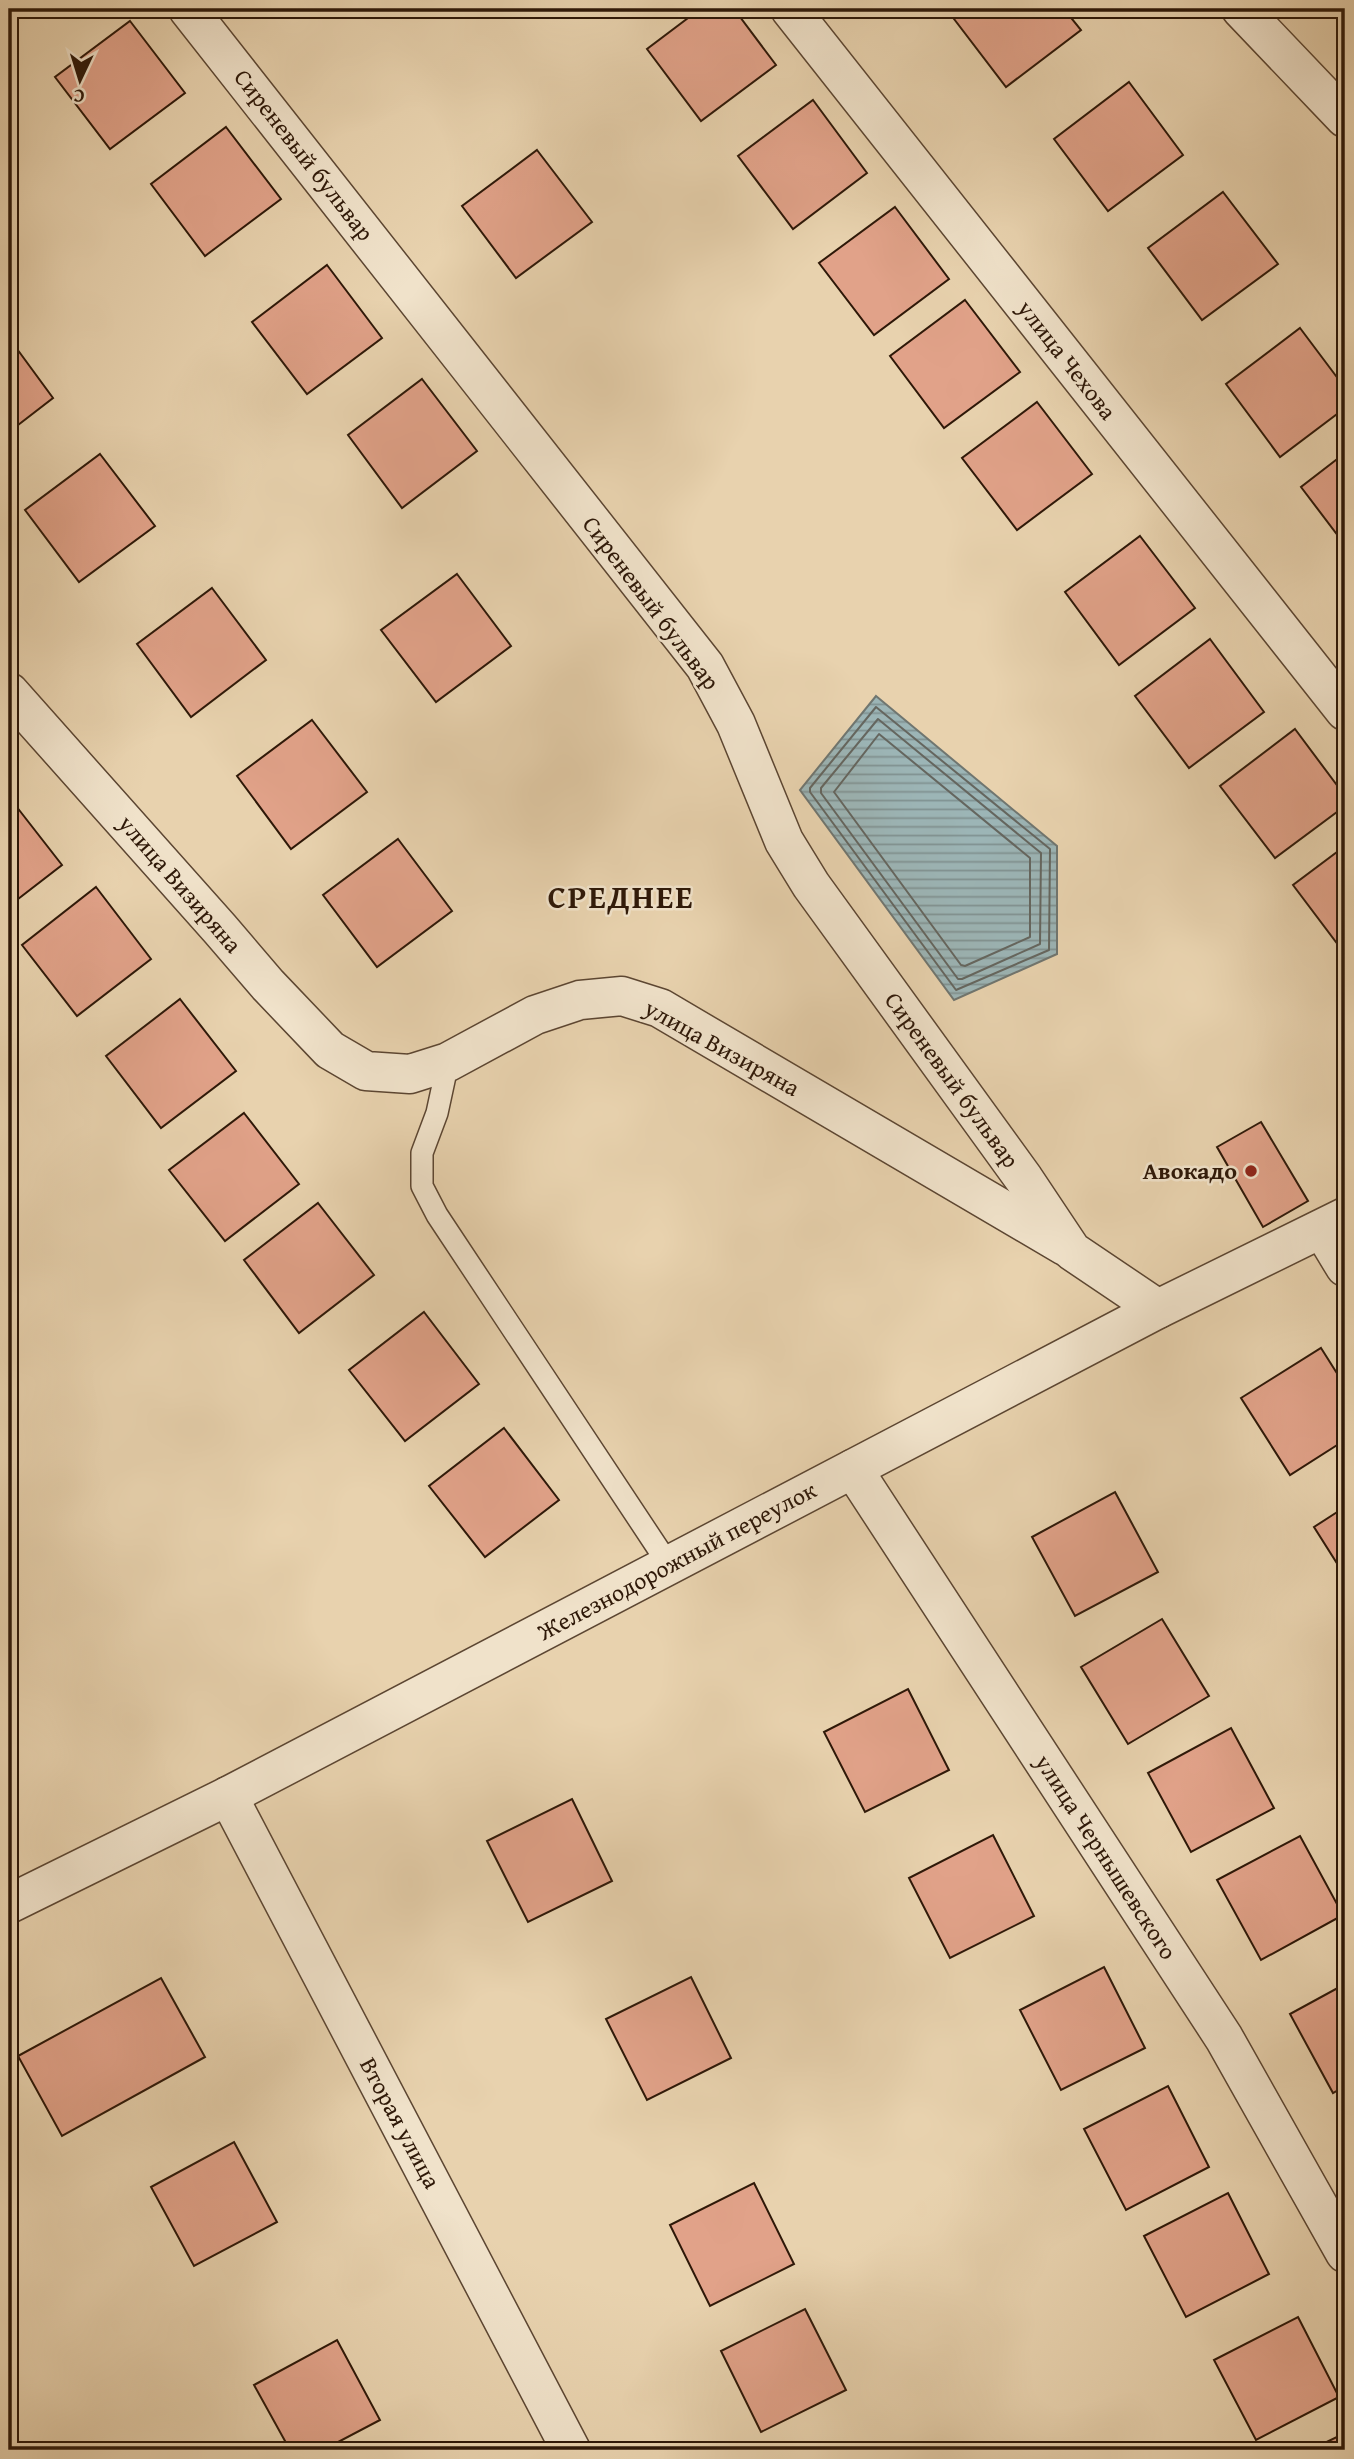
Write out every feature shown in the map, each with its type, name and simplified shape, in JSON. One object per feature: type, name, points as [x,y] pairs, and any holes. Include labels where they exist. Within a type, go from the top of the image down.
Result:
[{"type":"street","name":"Сиреневый бульвар","points":[[188,9],[705,666],[736,724],[784,841],[804,874],[1016,1168],[1072,1251],[1158,1309]]},
{"type":"street","name":"улица Чехова","points":[[790,9],[1345,711]]},
{"type":"street","points":[[1241,9],[1345,118]]},
{"type":"street","name":"улица Визиряна","points":[[9,692],[268,985],[330,1050],[366,1071],[410,1074],[448,1062],[535,1015],[580,1000],[622,996],[660,1008],[1072,1251]]},
{"type":"street","points":[[1333,1223],[1345,1267]]},
{"type":"street","name":"Железнодорожный переулок","points":[[9,1904],[228,1796],[1158,1309],[1333,1223]]},
{"type":"street","name":"улица Чернышевского","points":[[853,1469],[1224,2038],[1345,2253]]},
{"type":"street","name":"Вторая улица","points":[[228,1796],[571,2450]]},
{"type":"lane","points":[[448,1062],[437,1113],[422,1153],[422,1186],[437,1215],[669,1565]]},
{"type":"water","points":[[876,696],[1057,846],[1057,954],[954,1000],[800,790]]},
{"type":"building","points":[[700,9],[734,9],[776,65],[701,121],[647,49]]},
{"type":"building","points":[[959,9],[1064,9],[1081,30],[1006,87],[951,15]]},
{"type":"building","points":[[130,21],[185,93],[110,149],[55,77]]},
{"type":"building","points":[[1129,82],[1183,155],[1108,211],[1054,139]]},
{"type":"building","points":[[813,100],[867,173],[793,229],[738,156]]},
{"type":"building","points":[[226,127],[281,199],[205,256],[151,184]]},
{"type":"building","points":[[537,150],[592,222],[516,278],[462,206]]},
{"type":"building","points":[[1223,192],[1278,264],[1202,320],[1148,248]]},
{"type":"building","points":[[895,207],[949,279],[874,335],[819,263]]},
{"type":"building","points":[[327,265],[382,338],[307,394],[252,322]]},
{"type":"building","points":[[965,300],[1020,372],[944,428],[890,356]]},
{"type":"building","points":[[1300,328],[1345,388],[1345,408],[1280,457],[1226,384]]},
{"type":"building","points":[[9,338],[53,398],[9,432]]},
{"type":"building","points":[[422,379],[477,451],[402,508],[348,435]]},
{"type":"building","points":[[1037,402],[1092,474],[1017,530],[962,458]]},
{"type":"building","points":[[1345,453],[1345,545],[1301,487]]},
{"type":"building","points":[[100,454],[155,526],[79,582],[25,510]]},
{"type":"building","points":[[1140,536],[1195,608],[1119,665],[1065,592]]},
{"type":"building","points":[[457,574],[511,646],[436,702],[381,630]]},
{"type":"building","points":[[212,588],[266,660],[191,717],[137,644]]},
{"type":"building","points":[[1210,639],[1264,712],[1189,768],[1135,696]]},
{"type":"building","points":[[312,720],[367,792],[291,849],[237,776]]},
{"type":"building","points":[[1295,729],[1345,796],[1345,806],[1275,858],[1220,786]]},
{"type":"building","points":[[9,797],[62,865],[9,906]]},
{"type":"building","points":[[398,839],[452,911],[377,967],[323,895]]},
{"type":"building","points":[[1345,846],[1345,954],[1293,885]]},
{"type":"building","points":[[96,887],[151,959],[77,1016],[22,945]]},
{"type":"building","points":[[180,999],[236,1071],[161,1128],[106,1056]]},
{"type":"building","points":[[244,1113],[299,1184],[225,1241],[169,1170]]},
{"type":"building","points":[[1261,1122],[1308,1201],[1263,1227],[1217,1147]]},
{"type":"building","points":[[318,1203],[374,1275],[299,1333],[244,1260]]},
{"type":"building","points":[[424,1312],[479,1384],[405,1441],[349,1370]]},
{"type":"building","points":[[1321,1348],[1345,1386],[1345,1440],[1290,1475],[1241,1398]]},
{"type":"building","points":[[504,1428],[559,1500],[485,1557],[429,1486]]},
{"type":"building","points":[[1115,1492],[1158,1572],[1075,1616],[1032,1537]]},
{"type":"building","points":[[1345,1507],[1345,1576],[1314,1527]]},
{"type":"building","points":[[1162,1619],[1209,1696],[1128,1744],[1081,1667]]},
{"type":"building","points":[[908,1689],[949,1770],[865,1812],[824,1732]]},
{"type":"building","points":[[1231,1728],[1274,1808],[1191,1852],[1148,1773]]},
{"type":"building","points":[[572,1799],[612,1881],[528,1922],[487,1841]]},
{"type":"building","points":[[993,1835],[1034,1916],[950,1958],[909,1878]]},
{"type":"building","points":[[1300,1836],[1343,1915],[1261,1960],[1217,1880]]},
{"type":"building","points":[[1104,1967],[1145,2048],[1061,2090],[1020,2010]]},
{"type":"building","points":[[691,1977],[731,2058],[647,2100],[606,2019]]},
{"type":"building","points":[[161,1978],[205,2057],[62,2136],[18,2056]]},
{"type":"building","points":[[1345,1984],[1345,2086],[1333,2093],[1290,2014]]},
{"type":"building","points":[[1168,2086],[1209,2167],[1126,2210],[1084,2129]]},
{"type":"building","points":[[234,2142],[277,2222],[194,2266],[151,2187]]},
{"type":"building","points":[[754,2183],[794,2264],[710,2306],[670,2225]]},
{"type":"building","points":[[1228,2193],[1269,2274],[1186,2317],[1144,2236]]},
{"type":"building","points":[[805,2309],[846,2390],[761,2432],[721,2351]]},
{"type":"building","points":[[1298,2317],[1339,2397],[1256,2440],[1214,2360]]},
{"type":"building","points":[[337,2340],[380,2420],[323,2450],[290,2450],[254,2385]]},
{"type":"building","points":[[1345,2433],[1345,2450],[1310,2450]]},
{"type":"place","name":"Авокадо","points":[[1251,1171]]},
{"type":"district","name":"СРЕДНЕЕ","points":[[621,897]]}]
